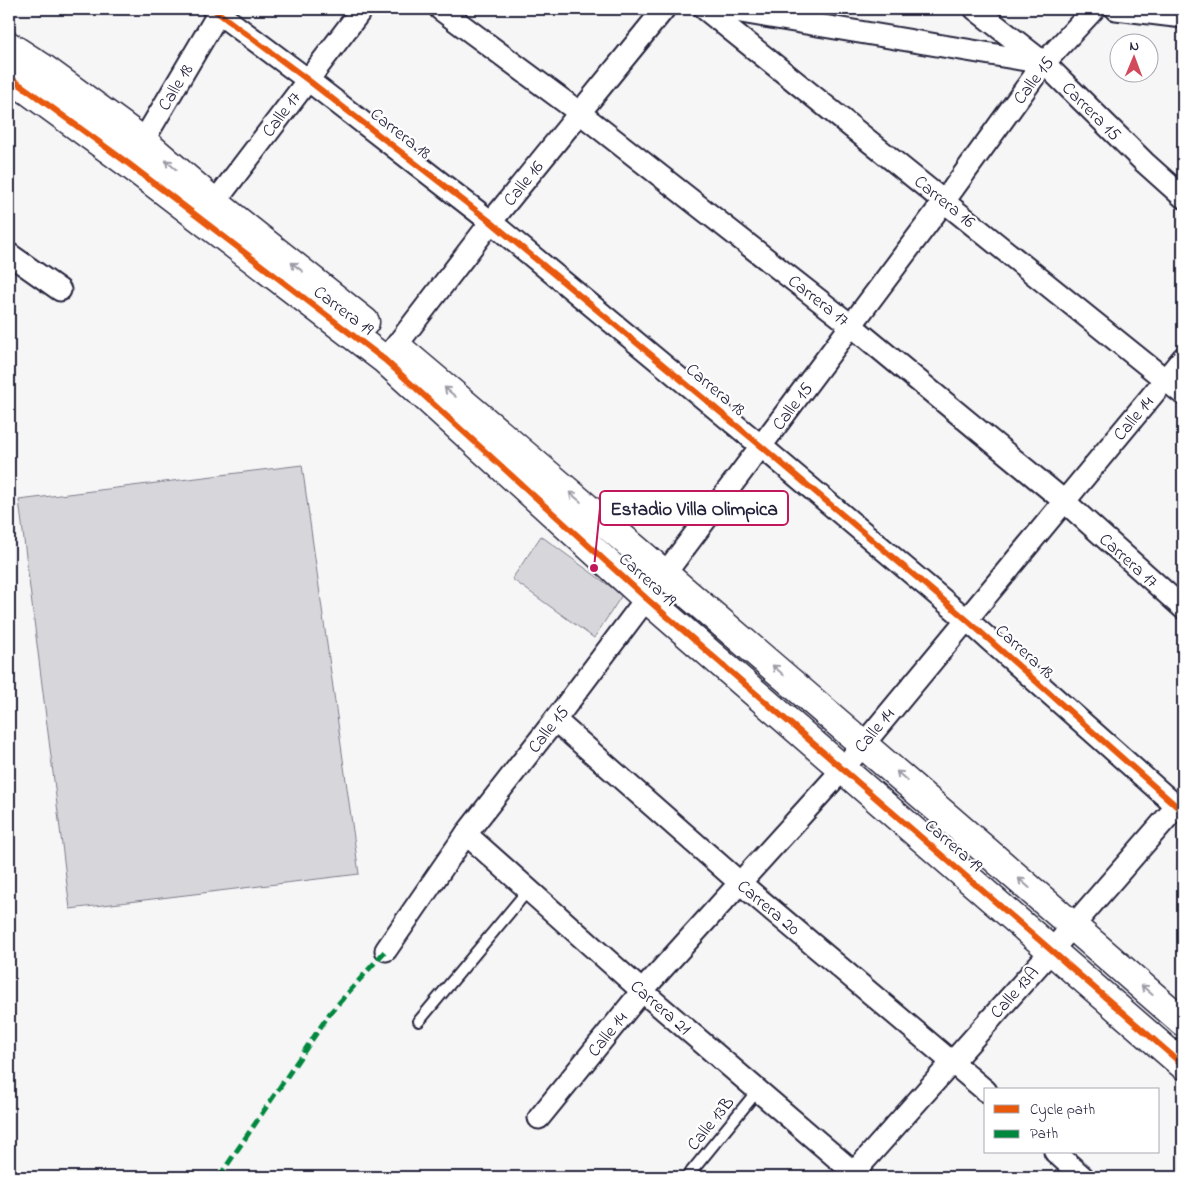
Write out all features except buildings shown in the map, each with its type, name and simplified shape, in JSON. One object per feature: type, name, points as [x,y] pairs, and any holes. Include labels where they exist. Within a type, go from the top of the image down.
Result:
[{"type":"street","name":"Calle 17","points":[[208,211],[362,9]]},
{"type":"street","name":"Carrera 17","points":[[440,9],[580,113],[852,326],[1064,501],[1183,608]]},
{"type":"street","name":"Calle 16","points":[[391,353],[491,222],[664,9]]},
{"type":"street","name":"Carrera 16","points":[[706,9],[1183,394]]},
{"type":"street","points":[[723,9],[1044,63]]},
{"type":"street","name":"Carrera 15","points":[[976,9],[1044,63],[1144,162],[1183,197]]},
{"type":"street","name":"Calle 15","points":[[386,950],[466,834],[647,599],[852,326],[1044,63],[1094,9]]},
{"type":"street","points":[[1116,9],[1183,17]]},
{"type":"street","name":"Carrera 18","points":[[218,10],[491,222],[762,446],[967,620],[1180,809]]},
{"type":"street","name":"Calle 18","points":[[129,164],[218,10]]},
{"type":"street","name":"Carrera 19","points":[[9,46],[43,68],[143,141],[208,211]]},
{"type":"street","name":"Carrera 19","points":[[9,78],[129,164],[208,211],[391,353],[666,573],[1183,1022]]},
{"type":"street","points":[[9,254],[60,290]]},
{"type":"street","name":"Carrera 19","points":[[391,353],[647,599],[1183,1065]]},
{"type":"street","name":"Calle 14","points":[[539,1118],[642,991],[843,768],[1183,358]]},
{"type":"street","name":"Carrera 20","points":[[555,720],[739,882],[984,1089]]},
{"type":"street","name":"Calle 13A","points":[[854,1176],[1073,926],[1180,809]]},
{"type":"street","name":"Carrera 21","points":[[466,834],[854,1176]]},
{"type":"street","points":[[1057,1154],[1083,1177]]},
{"type":"lane","points":[[419,1021],[528,889]]},
{"type":"lane","name":"Calle 13B","points":[[686,1177],[758,1090]]},
{"type":"shaded area","points":[[302,465],[359,874],[70,909],[19,500]]},
{"type":"shaded area","points":[[541,536],[622,595],[594,638],[512,579]]},
{"type":"marked path","points":[[219,1177],[330,1013],[386,950]]},
{"type":"cycle path","points":[[213,9],[491,222],[967,620],[1183,812]]},
{"type":"cycle path","points":[[9,77],[129,164],[385,360],[647,599],[1183,1065]]},
{"type":"place","name":"Estadio Villa Olimpica","points":[[594,568]]}]
